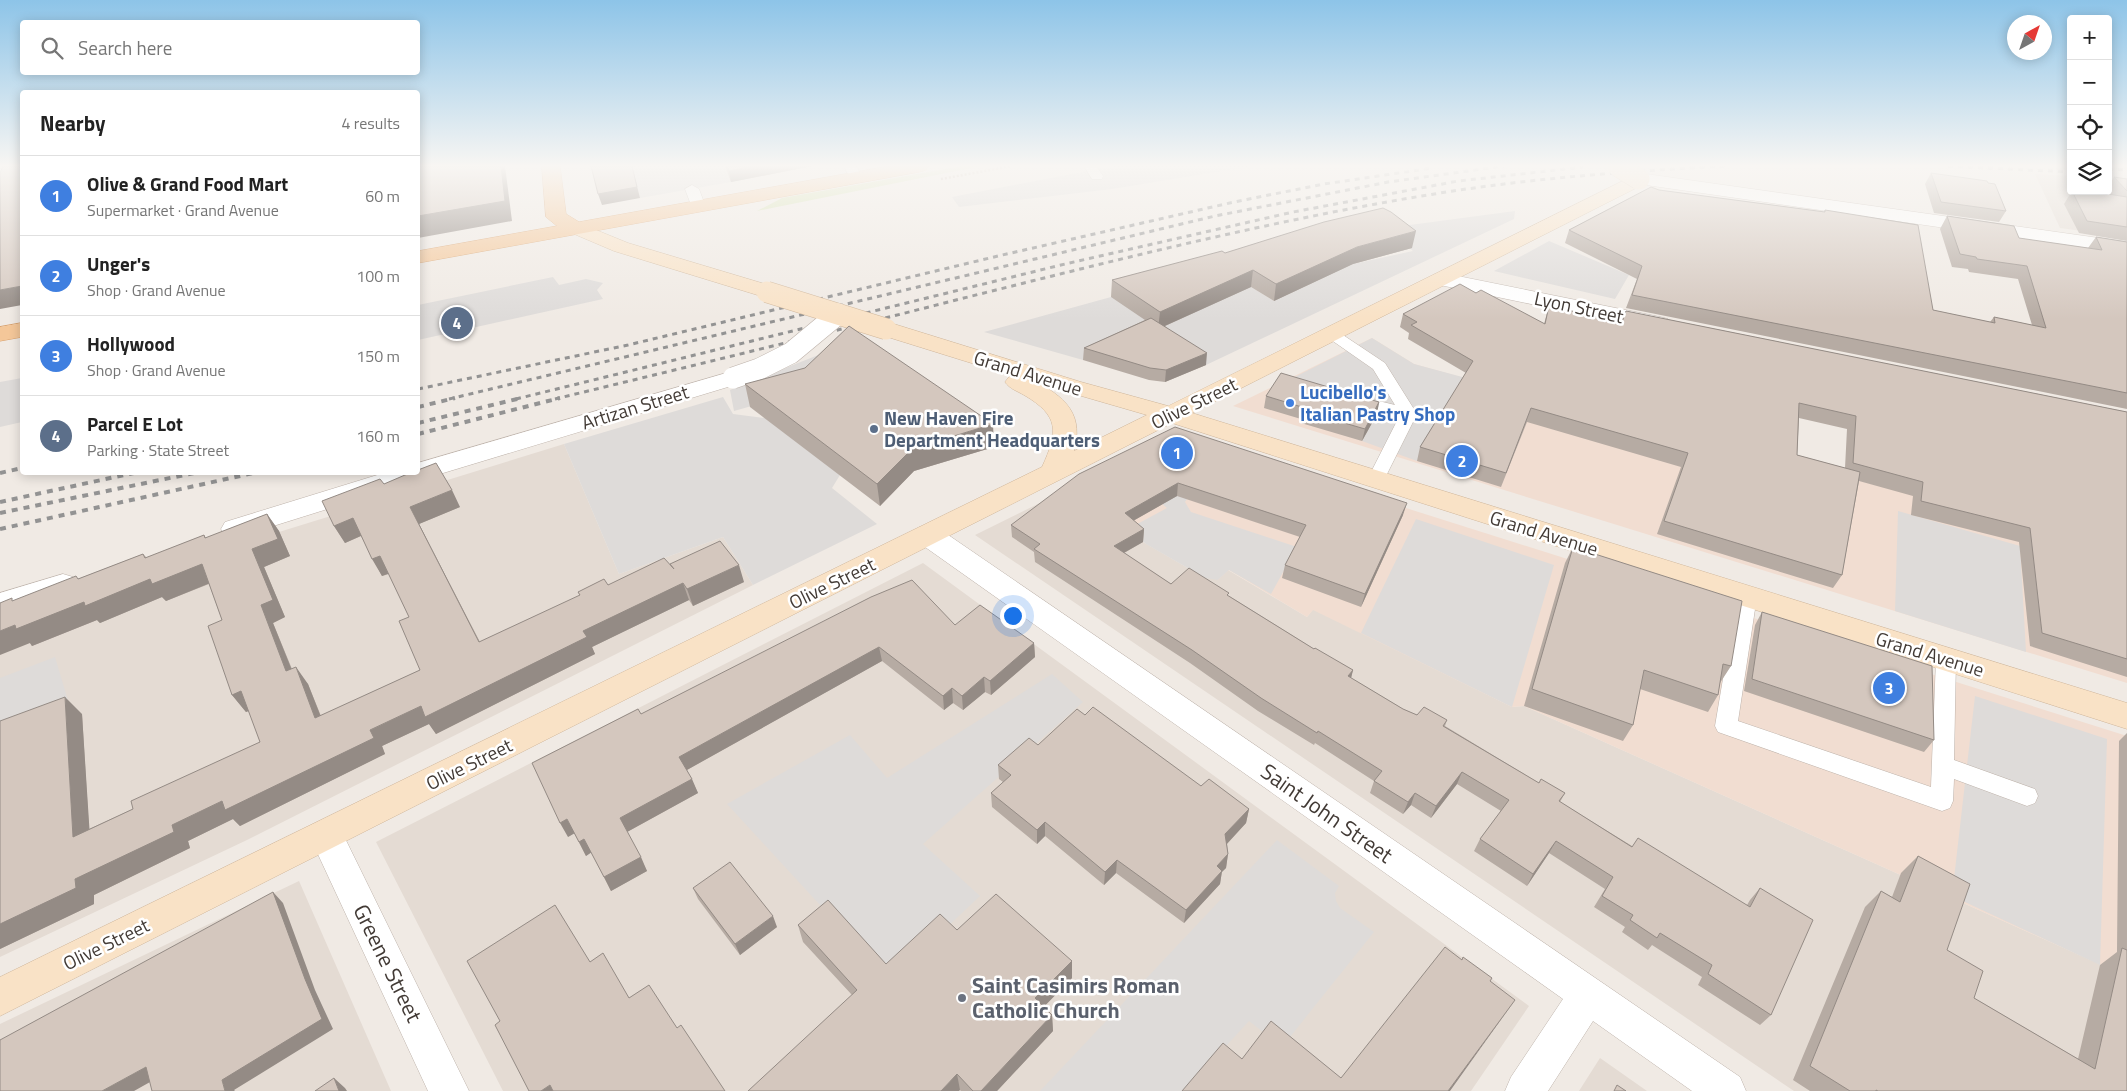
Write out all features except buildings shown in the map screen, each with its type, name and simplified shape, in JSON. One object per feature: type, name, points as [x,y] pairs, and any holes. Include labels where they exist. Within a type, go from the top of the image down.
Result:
[{"type":"main road","points":[[556,217],[574,227]]},
{"type":"main road","points":[[420,256],[574,227],[615,217]]},
{"type":"main road","points":[[0,334],[20,330]]},
{"type":"street","name":"Olive Street","points":[[0,997],[1170,414],[1272,371],[1332,334],[1443,279],[1551,217]]},
{"type":"street","points":[[1923,217],[2127,248]]},
{"type":"street","name":"Grand Avenue","points":[[574,227],[621,247],[735,283],[1073,387],[1170,414],[2127,716]]},
{"type":"street","name":"Lyon Street","points":[[1443,279],[1682,328]]},
{"type":"street","name":"Artizan Street","points":[[420,471],[733,378],[768,365],[790,353],[838,314]]},
{"type":"street","name":"Grand Avenue","points":[[960,352],[1043,395],[1062,412],[1067,424],[1064,442],[1052,474]]},
{"type":"street","name":"Artizan Street","points":[[215,536],[408,475]]},
{"type":"street","name":"Saint John Street","points":[[928,535],[1726,1091]]},
{"type":"street","points":[[0,604],[83,578]]},
{"type":"street","name":"Greene Street","points":[[326,835],[450,1091]]},
{"type":"street","points":[[1525,1091],[1588,995]]},
{"type":"lane","points":[[1332,334],[1379,366],[1409,414]]},
{"type":"lane","points":[[1343,397],[1409,414]]},
{"type":"lane","points":[[1376,480],[1409,414]]},
{"type":"lane","points":[[1747,596],[1726,726],[1942,801],[1946,659]]},
{"type":"lane","points":[[1942,765],[2028,796]]},
{"type":"shaded area","points":[[1470,217],[1514,217],[1514,219],[1206,365],[1150,330],[1083,360],[984,332],[1111,297],[1251,287],[1274,301],[1353,264],[1413,251],[1387,228]]},
{"type":"shaded area","points":[[2055,217],[2127,217],[2127,237],[2060,228]]},
{"type":"shaded area","points":[[1549,241],[1629,275],[1615,299],[1494,271]]},
{"type":"shaded area","points":[[553,277],[559,285],[586,279],[603,283],[597,290],[603,299],[420,340],[420,305]]},
{"type":"shaded area","points":[[1372,338],[1414,364],[1851,486],[1845,477],[1913,495],[2127,576],[2127,683],[1233,406]]},
{"type":"shaded area","points":[[1372,338],[1414,364],[1466,378],[1417,461],[1362,441],[1376,414],[1279,385]]},
{"type":"shaded area","points":[[836,348],[805,391],[734,411],[730,390]]},
{"type":"shaded area","points":[[20,378],[20,422],[0,427],[0,382]]},
{"type":"shaded area","points":[[723,397],[733,414],[765,418],[840,475],[832,488],[877,524],[753,585],[723,537],[619,574],[564,444]]},
{"type":"shaded area","points":[[1175,435],[2127,736],[2117,972],[1524,706],[1512,707],[1313,610],[1307,617],[1229,570],[1218,580],[1128,530]]},
{"type":"shaded area","points":[[564,444],[619,574],[723,537],[753,585],[247,840],[0,957],[0,618]]},
{"type":"shaded area","points":[[1196,486],[1185,502],[1191,512],[1297,547],[1271,594],[1229,570],[1218,580],[1205,578],[1146,544],[1128,529],[1167,508],[1150,494]]},
{"type":"shaded area","points":[[1062,492],[1128,529],[1143,542],[1205,578],[1228,570],[1307,617],[1313,609],[1512,707],[1524,706],[2117,972],[2127,1091],[1794,1091],[975,535]]},
{"type":"shaded area","points":[[1898,511],[2020,546],[2026,652],[1895,611]]},
{"type":"shaded area","points":[[1416,519],[1554,565],[1512,707],[1361,633]]},
{"type":"shaded area","points":[[923,563],[1529,1006],[1471,1091],[503,1091],[376,842]]},
{"type":"shaded area","points":[[55,657],[69,704],[0,733],[0,678]]},
{"type":"shaded area","points":[[1052,674],[1083,702],[923,844],[980,896],[890,981],[727,804],[850,735],[887,778]]},
{"type":"shaded area","points":[[1975,696],[2107,739],[2100,965],[1952,896]]},
{"type":"shaded area","points":[[1277,840],[1339,886],[1335,893],[1336,901],[1340,908],[1374,932],[1282,1047],[1249,1021],[1185,1091],[1040,1091]]},
{"type":"shaded area","points":[[299,881],[391,1091],[0,1091],[0,1024]]},
{"type":"shaded area","points":[[1600,1058],[1647,1091],[1579,1091]]},
{"type":"railway","points":[[420,389],[628,345],[1169,217]]},
{"type":"railway","points":[[449,399],[1211,217]]},
{"type":"railway","points":[[516,399],[1065,264],[1271,217]]},
{"type":"railway","points":[[555,399],[1132,256],[1309,217]]},
{"type":"railway","points":[[420,407],[455,398]]},
{"type":"railway","points":[[420,423],[521,398]]},
{"type":"railway","points":[[420,433],[560,398]]},
{"type":"railway","points":[[0,473],[20,468]]},
{"type":"railway","points":[[0,502],[124,475]]},
{"type":"railway","points":[[0,513],[184,475]]},
{"type":"railway","points":[[0,529],[244,475]]},
{"type":"place","name":"Parcel E Lot","points":[[457,323]]},
{"type":"place","name":"Lucibello's Italian Pastry Shop","points":[[1290,403]]},
{"type":"place","name":"New Haven Fire Department Headquarters","points":[[874,429]]},
{"type":"place","name":"Olive & Grand Food Mart","points":[[1177,453]]},
{"type":"place","name":"Unger's","points":[[1462,461]]},
{"type":"place","name":"Hollywood","points":[[1889,688]]},
{"type":"place","name":"Saint Casimirs Roman Catholic Church","points":[[962,998]]}]
